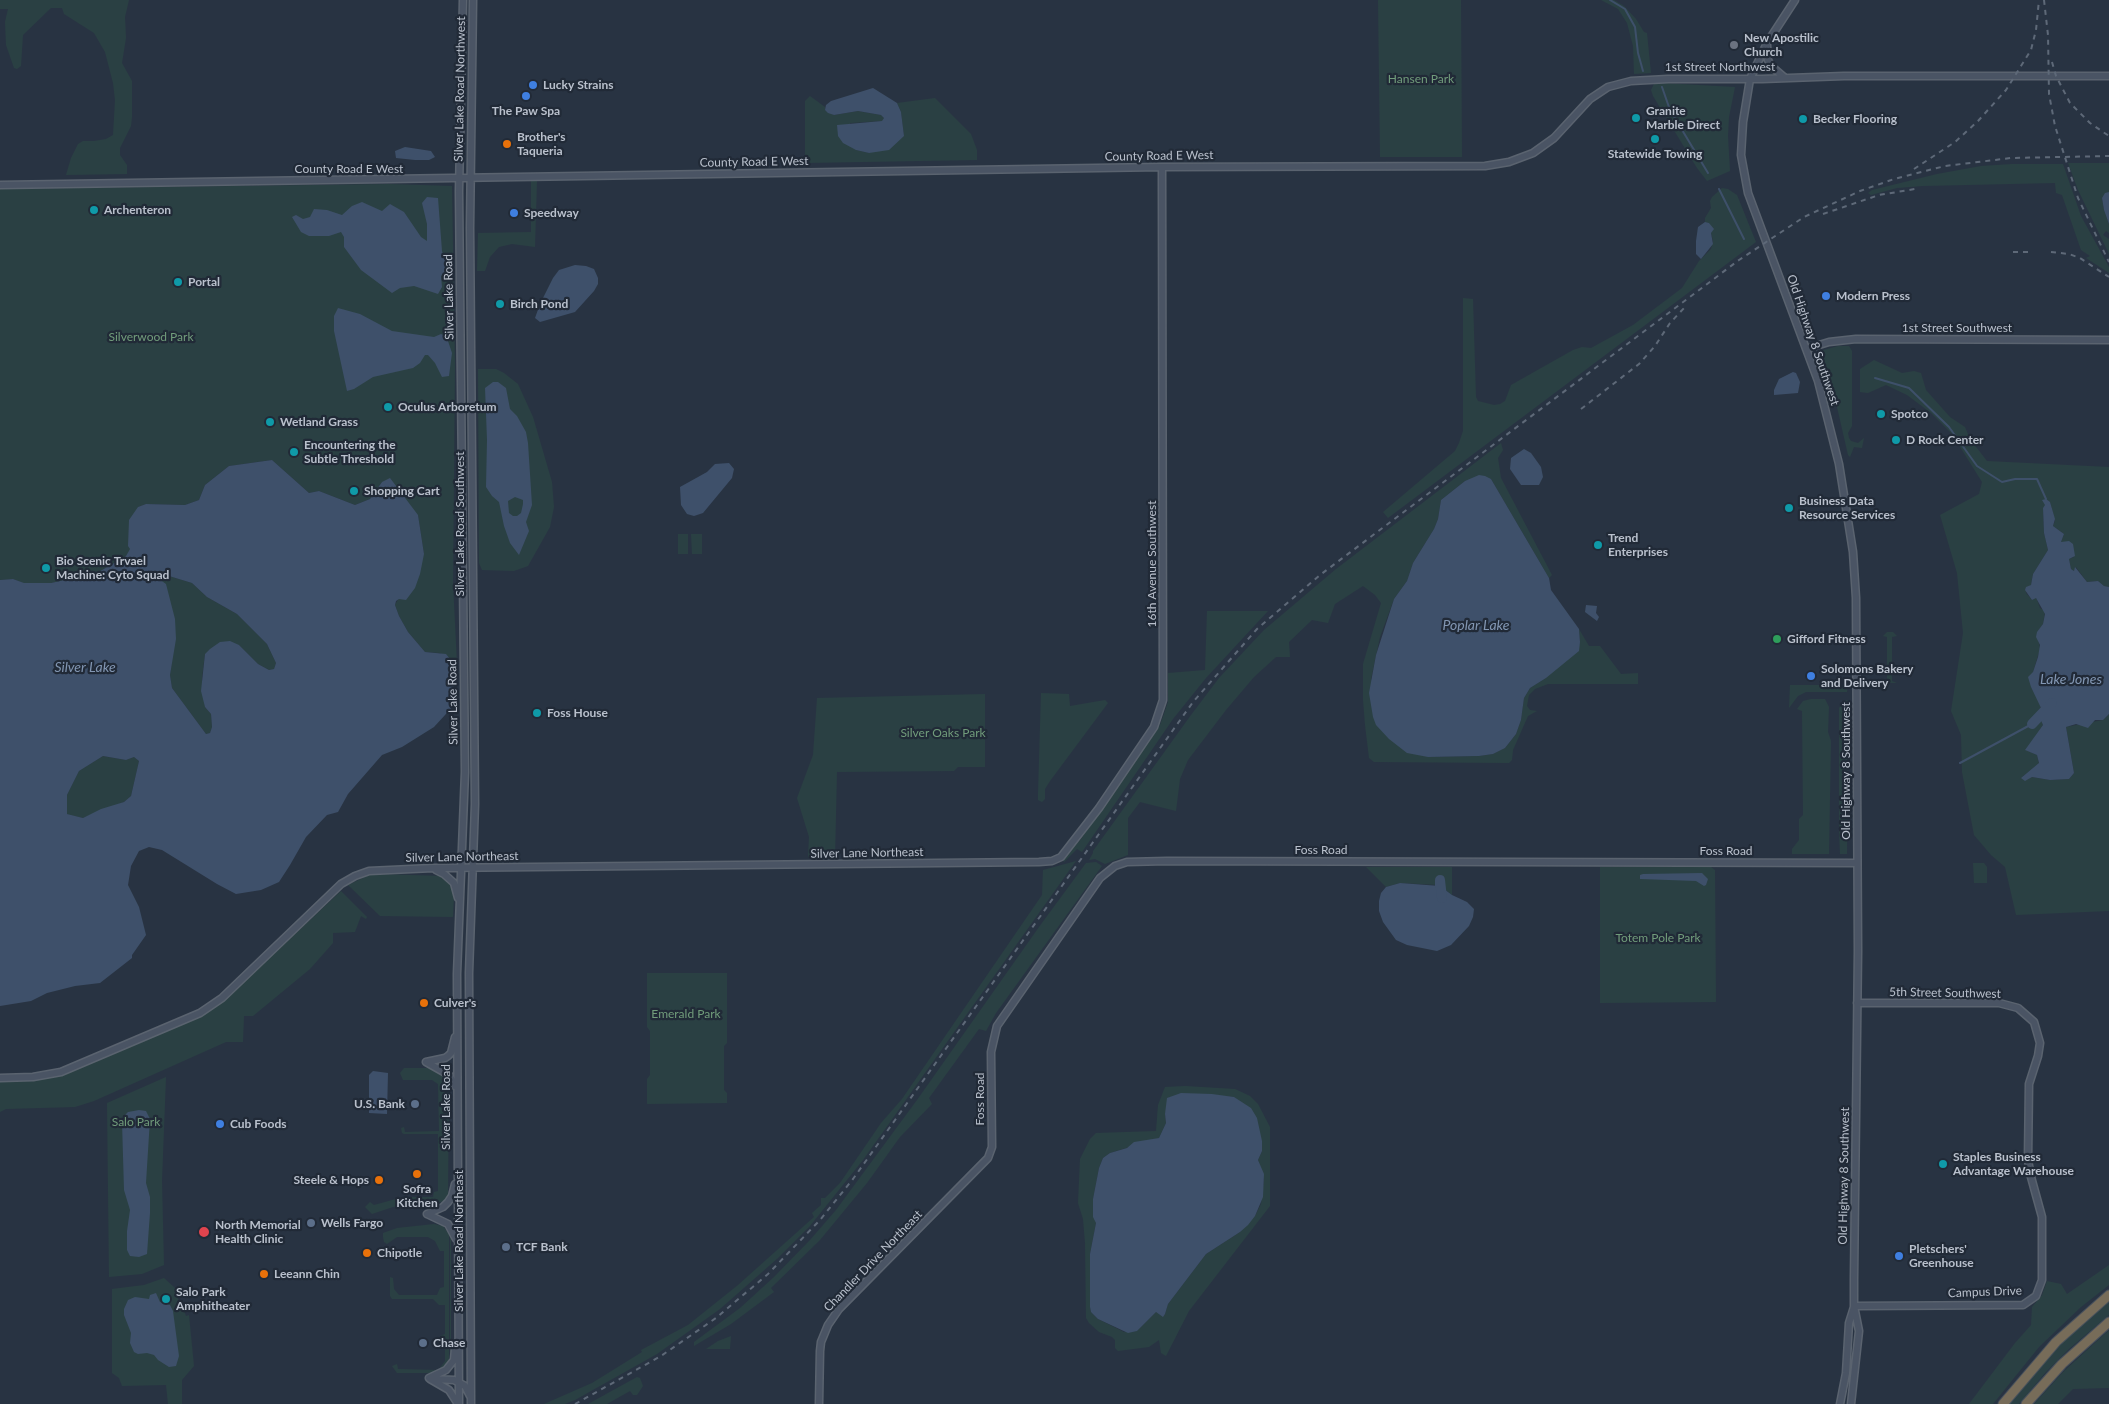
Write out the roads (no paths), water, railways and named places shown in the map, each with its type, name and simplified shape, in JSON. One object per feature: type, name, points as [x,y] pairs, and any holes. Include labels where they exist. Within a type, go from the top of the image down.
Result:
[{"type":"highway","points":[[2004,1404],[2037,1362],[2056,1342],[2109,1295]]},
{"type":"highway","points":[[2026,1404],[2062,1364],[2109,1322]]},
{"type":"street","name":"Silver Lake Road","points":[[458,1404],[457,1094],[465,723],[461,526],[460,179],[463,0]]},
{"type":"street","name":"Silver Lake Road Northwest","points":[[470,179],[473,0]]},
{"type":"street","points":[[1750,79],[1767,43],[1795,0]]},
{"type":"street","points":[[1767,43],[1770,66],[1786,78]]},
{"type":"street","name":"1st Street Northwest","points":[[1508,162],[1521,159],[1544,146],[1581,107],[1608,87],[1645,79],[1750,79],[1844,76],[2109,76]]},
{"type":"street","name":"Old Highway 8 Southwest","points":[[1750,79],[1743,122],[1742,155],[1748,193],[1818,382],[1845,493],[1852,545],[1856,598],[1857,863],[1854,1306],[1859,1331],[1851,1404]]},
{"type":"street","name":"County Road E West","points":[[0,185],[1162,167],[1486,166],[1508,162]]},
{"type":"street","name":"16th Avenue Southwest","points":[[990,862],[1039,862],[1052,861],[1061,857],[1099,808],[1154,727],[1161,710],[1164,690],[1162,167]]},
{"type":"street","name":"Silver Lake Road Southwest","points":[[470,179],[473,868]]},
{"type":"street","name":"1st Street Southwest","points":[[1806,349],[1829,342],[1856,339],[2109,340]]},
{"type":"street","name":"Foss Road","points":[[990,1154],[991,1052],[997,1026],[1100,878],[1119,864],[1167,861],[1857,863]]},
{"type":"street","name":"Silver Lane Northeast","points":[[0,1078],[33,1077],[61,1072],[200,1013],[222,998],[348,880],[362,873],[376,870],[432,868],[990,862]]},
{"type":"street","points":[[432,868],[444,874],[454,883],[460,906]]},
{"type":"street","name":"Silver Lake Road Northeast","points":[[471,1400],[469,973],[473,868]]},
{"type":"street","name":"5th Street Southwest","points":[[1857,1003],[2006,1004],[2018,1008],[2028,1016],[2037,1028],[2040,1043]]},
{"type":"street","points":[[457,1094],[449,1075],[426,1062],[445,1058],[451,1053],[458,1026]]},
{"type":"street","name":"Campus Drive","points":[[1854,1306],[2023,1305],[2036,1296],[2042,1280],[2042,1224],[2040,1207],[2029,1167],[2028,1094],[2030,1078],[2038,1056],[2040,1043]]},
{"type":"street","name":"Chandler Drive Northeast","points":[[819,1404],[821,1342],[833,1316],[986,1162],[990,1154]]},
{"type":"street","points":[[458,1174],[449,1201],[444,1206],[427,1214],[448,1224],[458,1246]]},
{"type":"street","name":"Old Highway 8 Southwest","points":[[1840,1404],[1846,1373],[1849,1323],[1854,1306]]},
{"type":"street","points":[[429,1378],[442,1373],[454,1360],[458,1332]]},
{"type":"street","points":[[429,1378],[450,1379],[465,1386],[471,1400]]},
{"type":"street","points":[[429,1378],[449,1390],[458,1404]]},
{"type":"water","points":[[873,88],[897,103],[901,112],[904,136],[889,150],[869,153],[856,150],[843,143],[838,136],[837,125],[882,121],[884,118],[881,115],[858,111],[834,115],[825,110],[826,105],[831,101]]},
{"type":"water","points":[[405,147],[431,151],[435,157],[429,160],[396,158],[395,151]]},
{"type":"water","points":[[2109,192],[2109,224],[2102,198],[2105,193]]},
{"type":"water","points":[[427,197],[438,198],[442,251],[449,273],[441,276],[442,287],[438,294],[414,286],[400,288],[392,293],[361,270],[344,247],[344,237],[341,232],[329,236],[309,236],[301,232],[292,217],[296,215],[303,219],[310,217],[314,209],[327,210],[342,215],[352,206],[362,202],[382,211],[390,204],[404,212],[421,237],[427,241],[427,224],[422,203]]},
{"type":"water","points":[[1705,222],[1709,223],[1714,229],[1711,233],[1713,244],[1701,259],[1696,254],[1696,241],[1698,227]]},
{"type":"water","points":[[575,265],[594,269],[598,278],[598,284],[594,291],[575,312],[540,322],[535,318],[553,278],[559,270]]},
{"type":"water","points":[[338,308],[360,314],[392,331],[434,337],[441,334],[445,336],[452,353],[449,376],[442,377],[435,363],[428,355],[425,355],[420,363],[413,368],[373,377],[354,389],[347,391],[334,331],[334,316]]},
{"type":"water","points":[[1793,372],[1796,373],[1800,382],[1798,393],[1774,395],[1779,379]]},
{"type":"water","points":[[493,382],[498,382],[506,388],[510,409],[517,416],[526,432],[532,505],[526,522],[529,531],[519,555],[510,543],[499,502],[486,487],[485,388]],"holes":[[[515,497],[523,500],[521,513],[517,516],[509,513],[508,501]]]},
{"type":"water","points":[[1524,449],[1531,453],[1541,467],[1543,477],[1539,485],[1521,485],[1510,469],[1511,458]]},
{"type":"water","name":"Silver Lake","points":[[272,460],[309,493],[319,491],[355,505],[370,499],[382,482],[390,478],[418,515],[424,554],[415,588],[406,600],[399,599],[395,605],[408,632],[425,652],[446,654],[450,659],[456,703],[434,727],[402,747],[382,755],[348,794],[338,812],[327,815],[306,837],[279,882],[261,890],[236,894],[162,850],[149,847],[139,851],[131,866],[128,885],[139,907],[146,935],[132,955],[132,958],[100,983],[75,986],[47,993],[31,1001],[0,1006],[0,580],[13,579],[24,583],[51,583],[97,573],[126,556],[130,549],[128,546],[129,520],[138,507],[146,504],[185,505],[199,500],[205,485],[229,466]],"holes":[[[162,571],[169,576],[192,583],[207,597],[237,614],[267,644],[276,663],[274,669],[269,670],[258,664],[239,645],[230,641],[220,642],[205,654],[201,691],[205,707],[211,714],[212,727],[210,733],[206,734],[172,688],[170,675],[176,639],[175,619],[166,584],[158,576]],[[103,756],[126,760],[134,757],[139,761],[131,796],[124,802],[101,809],[83,818],[67,814],[67,795],[79,771]]]},
{"type":"water","points":[[729,463],[734,469],[732,478],[703,513],[694,516],[687,514],[681,505],[680,487],[707,472],[715,464]]},
{"type":"water","name":"Poplar Lake","points":[[1479,475],[1491,479],[1549,578],[1551,590],[1579,629],[1579,651],[1546,678],[1530,688],[1524,698],[1521,720],[1516,734],[1505,748],[1493,754],[1479,756],[1428,757],[1407,753],[1389,739],[1376,725],[1373,717],[1369,693],[1376,655],[1394,599],[1407,581],[1413,563],[1434,529],[1438,519],[1441,500],[1465,481]]},
{"type":"water","name":"Lake Jones","points":[[2046,499],[2050,502],[2055,519],[2053,526],[2064,534],[2061,542],[2069,541],[2073,544],[2075,556],[2069,559],[2071,569],[2074,571],[2075,567],[2087,582],[2098,581],[2104,586],[2109,587],[2109,714],[2103,720],[2095,720],[2088,728],[2076,724],[2066,727],[2074,773],[2069,779],[2050,780],[2032,777],[2025,781],[2021,778],[2039,763],[2037,755],[2025,750],[2043,725],[2040,718],[2042,714],[2041,708],[2028,677],[2033,672],[2038,657],[2040,645],[2036,637],[2043,624],[2045,614],[2036,598],[2032,600],[2025,590],[2026,587],[2031,585],[2033,574],[2048,550],[2044,533],[2043,508],[2045,505],[2042,500]]},
{"type":"water","points":[[1586,605],[1597,606],[1596,613],[1599,617],[1597,621],[1585,612]]},
{"type":"water","points":[[1702,873],[1708,879],[1704,886],[1696,881],[1640,879],[1640,875],[1643,874]]},
{"type":"water","points":[[1400,883],[1440,886],[1452,895],[1467,902],[1474,909],[1469,926],[1451,945],[1437,951],[1407,945],[1396,940],[1383,922],[1379,911],[1379,901],[1381,893],[1386,887]]},
{"type":"water","points":[[373,1071],[388,1073],[387,1114],[369,1113],[369,1075]]},
{"type":"water","points":[[1181,1093],[1234,1097],[1251,1108],[1257,1118],[1262,1141],[1262,1151],[1258,1160],[1264,1174],[1263,1197],[1255,1216],[1248,1225],[1206,1254],[1168,1304],[1163,1317],[1156,1312],[1137,1331],[1128,1333],[1098,1319],[1091,1312],[1090,1307],[1090,1254],[1096,1223],[1093,1217],[1093,1199],[1099,1168],[1103,1158],[1110,1153],[1127,1148],[1134,1142],[1159,1138],[1166,1123],[1167,1098]]},
{"type":"water","points":[[146,1111],[150,1119],[146,1183],[150,1197],[150,1213],[147,1254],[139,1257],[130,1256],[127,1250],[130,1210],[124,1190],[122,1122],[123,1117],[128,1112]]},
{"type":"water","points":[[156,1293],[160,1302],[170,1305],[173,1311],[179,1356],[176,1366],[169,1367],[154,1355],[134,1352],[130,1343],[131,1333],[124,1315],[124,1309],[128,1300],[135,1297],[149,1299],[150,1295]]},
{"type":"waterway","points":[[1610,0],[1625,9],[1635,27],[1638,53],[1643,71]]},
{"type":"waterway","points":[[1662,87],[1670,110],[1708,173]]},
{"type":"waterway","points":[[1719,189],[1744,239]]},
{"type":"waterway","points":[[1875,378],[1909,388],[1949,427],[1977,466],[2002,482],[2015,479],[2037,479],[2046,499]]},
{"type":"waterway","points":[[2032,724],[2052,703]]},
{"type":"waterway","points":[[1960,763],[2032,724]]},
{"type":"waterway","points":[[1440,886],[1440,880],[1442,898]]},
{"type":"railway","points":[[1914,169],[1955,142],[1978,121],[2006,90],[2031,50],[2036,30],[2039,0]]},
{"type":"railway","points":[[2044,0],[2048,35],[2049,94],[2055,126],[2078,198],[2109,262]]},
{"type":"railway","points":[[2052,62],[2056,76],[2070,103],[2090,123],[2109,136]]},
{"type":"railway","points":[[575,1404],[661,1356],[716,1318],[768,1274],[820,1220],[853,1179],[1193,702],[1257,629],[1320,575],[1739,260],[1804,217],[1860,191],[1894,179],[1945,166],[2011,158],[2109,156]]},
{"type":"railway","points":[[1823,214],[1879,195],[1915,189]]},
{"type":"railway","points":[[2013,252],[2032,252]]},
{"type":"railway","points":[[2051,252],[2069,254],[2080,258],[2109,277]]},
{"type":"railway","points":[[1581,409],[1639,364],[1655,346],[1670,323],[1686,306]]},
{"type":"place","name":"New Apostilic Church","points":[[1734,45]]},
{"type":"place","name":"Lucky Strains","points":[[533,85]]},
{"type":"place","name":"The Paw Spa","points":[[526,96]]},
{"type":"place","name":"Granite Marble Direct","points":[[1636,118]]},
{"type":"place","name":"Becker Flooring","points":[[1803,119]]},
{"type":"place","name":"Statewide Towing","points":[[1655,139]]},
{"type":"place","name":"Brother's Taqueria","points":[[507,144]]},
{"type":"place","name":"Archenteron","points":[[94,210]]},
{"type":"place","name":"Speedway","points":[[514,213]]},
{"type":"place","name":"Portal","points":[[178,282]]},
{"type":"place","name":"Modern Press","points":[[1826,296]]},
{"type":"place","name":"Birch Pond","points":[[500,304]]},
{"type":"place","name":"Oculus Arboretum","points":[[388,407]]},
{"type":"place","name":"Spotco","points":[[1881,414]]},
{"type":"place","name":"Wetland Grass","points":[[270,422]]},
{"type":"place","name":"D Rock Center","points":[[1896,440]]},
{"type":"place","name":"Encountering the Subtle Threshold","points":[[294,452]]},
{"type":"place","name":"Shopping Cart","points":[[354,491]]},
{"type":"place","name":"Business Data Resource Services","points":[[1789,508]]},
{"type":"place","name":"Trend Enterprises","points":[[1598,545]]},
{"type":"place","name":"Bio Scenic Trvael Machine: Cyto Squad","points":[[46,568]]},
{"type":"place","name":"Gifford Fitness","points":[[1777,639]]},
{"type":"place","name":"Solomons Bakery and Delivery","points":[[1811,676]]},
{"type":"place","name":"Foss House","points":[[537,713]]},
{"type":"place","name":"Culver's","points":[[424,1003]]},
{"type":"place","name":"U.S. Bank","points":[[415,1104]]},
{"type":"place","name":"Cub Foods","points":[[220,1124]]},
{"type":"place","name":"Staples Business Advantage Warehouse","points":[[1943,1164]]},
{"type":"place","name":"Sofra Kitchen","points":[[417,1174]]},
{"type":"place","name":"Steele & Hops","points":[[379,1180]]},
{"type":"place","name":"Wells Fargo","points":[[311,1223]]},
{"type":"place","name":"North Memorial Health Clinic","points":[[204,1232]]},
{"type":"place","name":"TCF Bank","points":[[506,1247]]},
{"type":"place","name":"Chipotle","points":[[367,1253]]},
{"type":"place","name":"Pletschers' Greenhouse","points":[[1899,1256]]},
{"type":"place","name":"Leeann Chin","points":[[264,1274]]},
{"type":"place","name":"Salo Park Amphitheater","points":[[166,1299]]},
{"type":"place","name":"Chase","points":[[423,1343]]},
{"type":"park label","name":"Hansen Park","points":[[1421,79]]},
{"type":"park label","name":"Silverwood Park","points":[[151,337]]},
{"type":"park label","name":"Silver Oaks Park","points":[[943,733]]},
{"type":"park label","name":"Totem Pole Park","points":[[1658,938]]},
{"type":"park label","name":"Emerald Park","points":[[686,1014]]},
{"type":"park label","name":"Salo Park","points":[[136,1122]]}]
